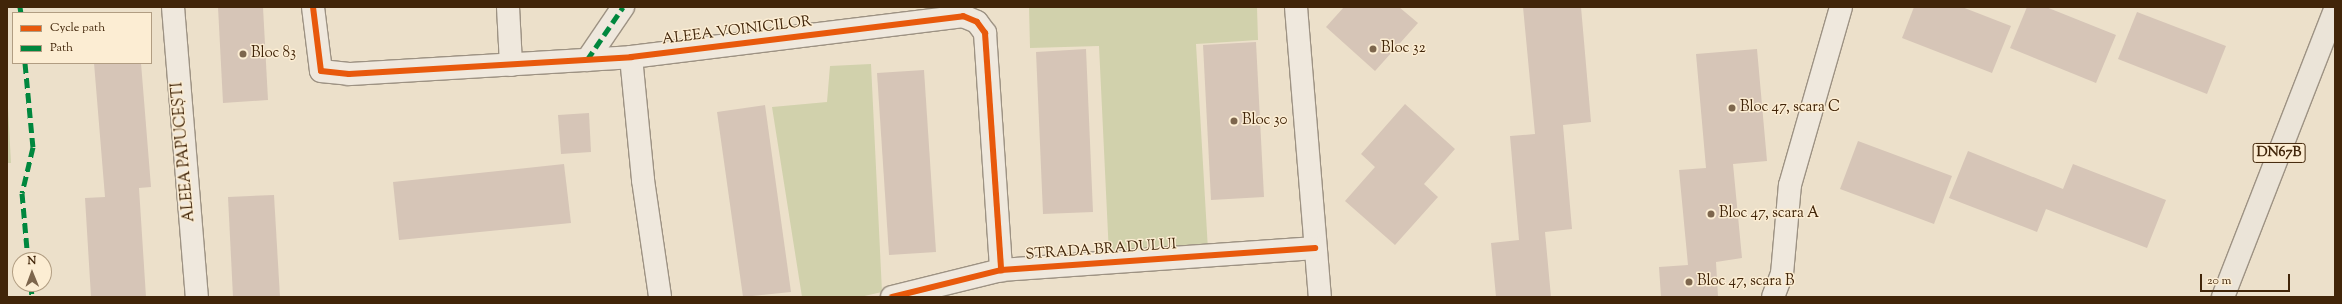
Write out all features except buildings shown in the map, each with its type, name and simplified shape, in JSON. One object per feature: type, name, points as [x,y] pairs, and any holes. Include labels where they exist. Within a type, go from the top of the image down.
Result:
[{"type":"main road","name":"DN67B","points":[[2223,297],[2335,9]]},
{"type":"street","name":"ALEEA PAPUCEȘTI","points":[[173,7],[197,297]]},
{"type":"street","name":"ALEEA VOINICILOR","points":[[313,7],[321,71],[349,74],[631,57],[963,16],[977,22],[985,33],[1001,270]]},
{"type":"street","points":[[508,7],[511,65]]},
{"type":"street","points":[[587,60],[623,7]]},
{"type":"street","points":[[1296,7],[1320,297]]},
{"type":"street","points":[[1773,297],[1782,274],[1790,185],[1841,7]]},
{"type":"street","points":[[631,57],[643,180],[660,297]]},
{"type":"street","name":"STRADA BRADULUI","points":[[892,297],[1001,270],[1315,248]]},
{"type":"green space","points":[[1029,7],[1257,7],[1258,40],[1196,44],[1208,250],[1109,255],[1099,46],[1030,48]]},
{"type":"green space","points":[[871,64],[882,292],[860,297],[802,297],[772,107],[827,102],[830,66]]},
{"type":"green space","points":[[7,89],[11,163],[7,163]]},
{"type":"marked path","points":[[20,7],[21,12]]},
{"type":"marked path","points":[[587,60],[623,7]]},
{"type":"marked path","points":[[25,64],[33,147],[22,193],[27,252]]},
{"type":"marked path","points":[[32,292],[32,297]]},
{"type":"cycle path","points":[[313,7],[321,71],[349,74],[631,57],[963,16],[977,22],[985,33],[1001,270]]},
{"type":"cycle path","points":[[892,297],[1001,270],[1315,248]]},
{"type":"place","name":"Bloc 32","points":[[1373,49]]},
{"type":"place","name":"Bloc 83","points":[[243,54]]},
{"type":"place","name":"Bloc 47, scara C","points":[[1732,108]]},
{"type":"place","name":"Bloc 30","points":[[1234,121]]},
{"type":"place","name":"Bloc 47, scara A","points":[[1711,214]]},
{"type":"place","name":"Bloc 47, scara B","points":[[1689,282]]}]
